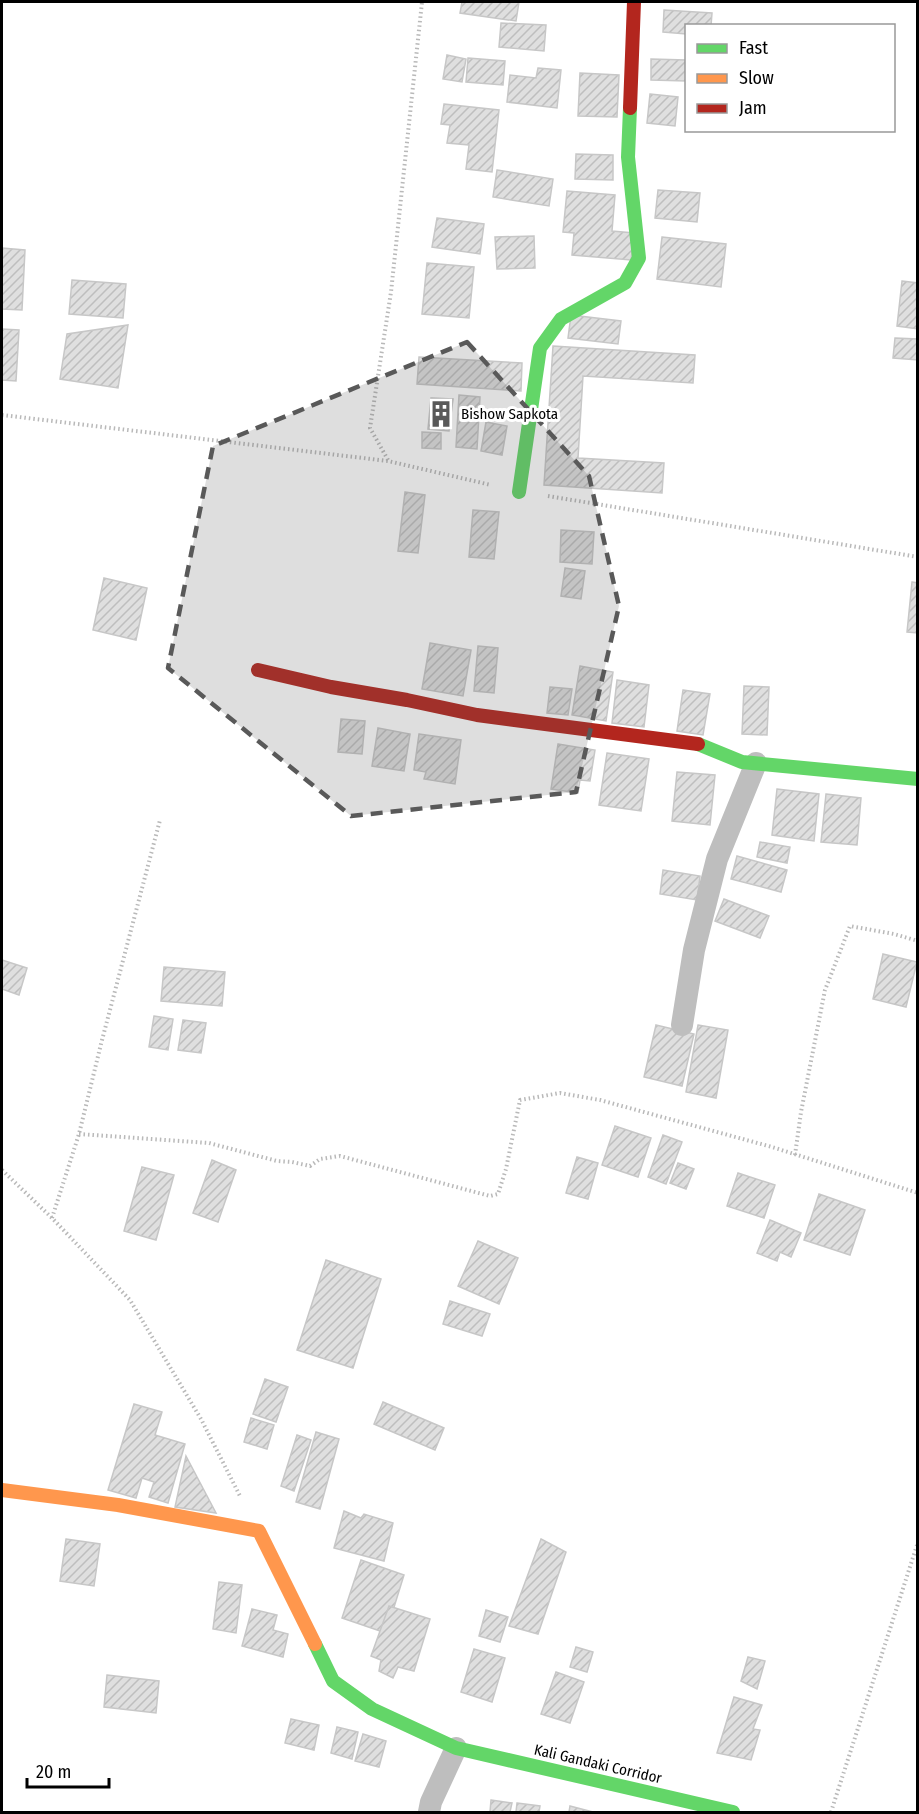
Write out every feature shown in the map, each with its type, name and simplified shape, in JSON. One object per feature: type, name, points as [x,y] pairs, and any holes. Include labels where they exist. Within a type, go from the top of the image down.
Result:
[{"type":"street","points":[[519,492],[540,348],[561,319],[625,283],[639,258],[628,157],[634,2]]},
{"type":"street","points":[[258,670],[331,687],[477,715],[697,743],[742,762],[918,779]]},
{"type":"street","points":[[682,1025],[694,950],[717,859],[756,763]]},
{"type":"street","points":[[2,1490],[118,1505],[259,1531]]},
{"type":"street","name":"Kali Gandaki Corridor","points":[[259,1531],[333,1681],[372,1710],[456,1748],[733,1812]]},
{"type":"street","points":[[429,1812],[431,1802],[456,1748]]},
{"type":"path","points":[[388,461],[370,428],[391,292],[422,2]]},
{"type":"path","points":[[2,415],[388,461],[519,492],[918,557]]},
{"type":"path","points":[[52,1218],[79,1134],[160,820]]},
{"type":"path","points":[[795,1155],[825,990],[850,926],[918,941]]},
{"type":"path","points":[[79,1134],[209,1143],[277,1161],[310,1166],[320,1159],[340,1156],[490,1196],[498,1194],[506,1169],[520,1100],[560,1093],[600,1100],[795,1155],[918,1193]]},
{"type":"path","points":[[2,1170],[52,1218],[130,1300],[201,1419],[259,1531]]},
{"type":"path","points":[[831,1812],[918,1542]]},
{"type":"highlighted area","points":[[467,342],[589,476],[619,606],[576,792],[351,816],[168,668],[213,446]]},
{"type":"building","points":[[462,2],[519,2],[516,21],[460,13]]},
{"type":"building","points":[[664,10],[712,13],[711,24],[685,24],[685,34],[663,32]]},
{"type":"building","points":[[501,23],[546,25],[544,51],[499,47]]},
{"type":"building","points":[[447,55],[466,59],[462,82],[443,79]]},
{"type":"building","points":[[468,58],[505,61],[503,85],[466,82]]},
{"type":"building","points":[[651,59],[685,60],[685,81],[651,80]]},
{"type":"building","points":[[538,68],[561,70],[557,108],[507,102],[510,75],[536,78]]},
{"type":"building","points":[[580,73],[619,75],[617,117],[578,116]]},
{"type":"building","points":[[650,94],[678,97],[675,126],[647,123]]},
{"type":"building","points":[[444,104],[499,110],[492,172],[466,169],[469,145],[447,143],[450,125],[441,124]]},
{"type":"building","points":[[576,154],[613,155],[613,180],[575,179]]},
{"type":"building","points":[[497,170],[553,179],[549,206],[493,197]]},
{"type":"building","points":[[658,190],[700,193],[697,222],[655,218]]},
{"type":"building","points":[[567,191],[615,195],[612,231],[634,233],[631,260],[572,255],[574,233],[563,232]]},
{"type":"building","points":[[437,218],[484,224],[480,254],[432,247]]},
{"type":"building","points":[[534,236],[535,268],[497,269],[495,237]]},
{"type":"building","points":[[662,237],[726,244],[721,287],[657,279]]},
{"type":"building","points":[[2,248],[25,250],[22,310],[2,309]]},
{"type":"building","points":[[427,263],[474,267],[469,318],[422,314]]},
{"type":"building","points":[[72,280],[126,284],[123,318],[69,314]]},
{"type":"building","points":[[902,281],[918,283],[918,329],[897,326]]},
{"type":"building","points":[[571,315],[621,321],[618,344],[568,338]]},
{"type":"building","points":[[128,325],[118,388],[60,379],[67,334]]},
{"type":"building","points":[[2,329],[19,330],[16,381],[2,380]]},
{"type":"building","points":[[895,338],[918,339],[918,360],[893,358]]},
{"type":"building","points":[[553,346],[695,355],[693,383],[583,376],[578,458],[664,463],[662,493],[544,485]]},
{"type":"building","points":[[419,357],[522,363],[521,391],[417,384]]},
{"type":"building","points":[[459,395],[480,397],[477,449],[456,447]]},
{"type":"building","name":"Bishow Sapkota","points":[[431,398],[453,399],[449,431],[428,429]]},
{"type":"building","points":[[486,422],[507,426],[502,455],[481,451]]},
{"type":"building","points":[[422,432],[441,433],[441,449],[422,448]]},
{"type":"building","points":[[405,492],[425,495],[418,553],[398,551]]},
{"type":"building","points":[[473,510],[499,512],[494,559],[469,557]]},
{"type":"building","points":[[561,530],[594,532],[592,564],[560,562]]},
{"type":"building","points":[[565,568],[585,571],[581,599],[561,596]]},
{"type":"building","points":[[104,578],[147,588],[136,640],[93,630]]},
{"type":"building","points":[[912,582],[918,583],[918,633],[907,632]]},
{"type":"building","points":[[430,643],[471,650],[463,696],[422,689]]},
{"type":"building","points":[[478,646],[498,648],[494,693],[474,691]]},
{"type":"building","points":[[580,666],[613,672],[606,721],[572,715]]},
{"type":"building","points":[[617,680],[649,685],[644,727],[612,723]]},
{"type":"building","points":[[744,686],[769,687],[767,735],[742,734]]},
{"type":"building","points":[[550,687],[572,689],[568,715],[547,713]]},
{"type":"building","points":[[683,690],[710,694],[703,735],[677,731]]},
{"type":"building","points":[[341,719],[365,721],[362,754],[338,752]]},
{"type":"building","points":[[378,728],[410,734],[404,771],[372,766]]},
{"type":"building","points":[[419,734],[461,740],[455,784],[424,779],[426,772],[414,770]]},
{"type":"building","points":[[558,744],[595,750],[590,781],[580,780],[578,793],[551,789]]},
{"type":"building","points":[[607,753],[649,759],[641,811],[599,805]]},
{"type":"building","points":[[677,772],[715,775],[710,825],[672,821]]},
{"type":"building","points":[[777,789],[819,794],[814,841],[772,835]]},
{"type":"building","points":[[826,794],[861,798],[857,845],[821,842]]},
{"type":"building","points":[[760,842],[790,847],[787,863],[757,857]]},
{"type":"building","points":[[737,856],[787,870],[781,892],[731,879]]},
{"type":"building","points":[[663,870],[700,876],[697,900],[660,894]]},
{"type":"building","points":[[724,899],[769,916],[760,938],[715,921]]},
{"type":"building","points":[[883,954],[917,962],[906,1007],[873,999]]},
{"type":"building","points":[[2,960],[27,968],[19,995],[2,989]]},
{"type":"building","points":[[164,967],[225,972],[222,1006],[161,1001]]},
{"type":"building","points":[[154,1016],[173,1019],[168,1050],[149,1047]]},
{"type":"building","points":[[183,1020],[206,1023],[201,1053],[178,1050]]},
{"type":"building","points":[[656,1025],[694,1034],[682,1086],[644,1077]]},
{"type":"building","points":[[698,1025],[728,1030],[716,1098],[686,1092]]},
{"type":"building","points":[[615,1126],[651,1138],[638,1177],[602,1165]]},
{"type":"building","points":[[663,1135],[682,1142],[666,1184],[648,1177]]},
{"type":"building","points":[[577,1157],[598,1163],[588,1199],[566,1193]]},
{"type":"building","points":[[212,1160],[236,1170],[218,1222],[193,1213]]},
{"type":"building","points":[[678,1163],[694,1169],[686,1189],[670,1183]]},
{"type":"building","points":[[142,1167],[174,1175],[156,1240],[124,1231]]},
{"type":"building","points":[[738,1173],[775,1185],[764,1218],[727,1206]]},
{"type":"building","points":[[819,1194],[865,1210],[850,1255],[804,1240]]},
{"type":"building","points":[[770,1220],[801,1233],[791,1257],[780,1252],[777,1261],[757,1253]]},
{"type":"building","points":[[478,1241],[518,1258],[499,1304],[458,1286]]},
{"type":"building","points":[[326,1260],[381,1279],[353,1368],[297,1350]]},
{"type":"building","points":[[450,1301],[490,1314],[482,1336],[443,1324]]},
{"type":"building","points":[[265,1379],[288,1387],[276,1422],[253,1414]]},
{"type":"building","points":[[383,1402],[444,1428],[435,1450],[374,1424]]},
{"type":"building","points":[[134,1404],[162,1412],[155,1435],[185,1444],[168,1503],[149,1497],[154,1482],[142,1478],[136,1498],[108,1490]]},
{"type":"building","points":[[251,1418],[274,1425],[267,1449],[244,1442]]},
{"type":"building","points":[[316,1432],[339,1439],[320,1509],[296,1502]]},
{"type":"building","points":[[297,1435],[311,1440],[294,1491],[281,1486]]},
{"type":"building","points":[[186,1456],[216,1513],[175,1507]]},
{"type":"building","points":[[344,1511],[361,1518],[364,1514],[393,1523],[384,1561],[334,1548]]},
{"type":"building","points":[[66,1539],[100,1544],[94,1586],[60,1581]]},
{"type":"building","points":[[541,1539],[566,1552],[538,1634],[509,1626]]},
{"type":"building","points":[[361,1560],[404,1575],[386,1633],[342,1618]]},
{"type":"building","points":[[219,1582],[242,1585],[236,1633],[213,1629]]},
{"type":"building","points":[[389,1606],[430,1619],[414,1671],[398,1667],[393,1678],[379,1671],[381,1660],[371,1656]]},
{"type":"building","points":[[252,1609],[277,1615],[273,1630],[288,1634],[283,1657],[242,1646]]},
{"type":"building","points":[[486,1610],[508,1617],[500,1642],[479,1636]]},
{"type":"building","points":[[576,1647],[593,1652],[587,1672],[570,1667]]},
{"type":"building","points":[[474,1649],[505,1658],[492,1702],[461,1692]]},
{"type":"building","points":[[748,1657],[765,1661],[757,1689],[741,1681]]},
{"type":"building","points":[[556,1672],[584,1682],[570,1723],[541,1714]]},
{"type":"building","points":[[107,1675],[159,1681],[156,1713],[104,1707]]},
{"type":"building","points":[[734,1697],[762,1705],[753,1729],[760,1730],[751,1760],[717,1753]]},
{"type":"building","points":[[291,1719],[319,1725],[314,1750],[285,1743]]},
{"type":"building","points":[[337,1727],[358,1732],[352,1759],[331,1753]]},
{"type":"building","points":[[363,1734],[386,1741],[379,1767],[355,1761]]},
{"type":"building","points":[[491,1800],[512,1803],[510,1812],[490,1812]]},
{"type":"building","points":[[517,1803],[540,1806],[539,1812],[516,1812]]},
{"type":"building","points":[[570,1806],[593,1812],[569,1812]]},
{"type":"traffic: fast","points":[[519,492],[540,348],[561,319],[625,283],[639,258],[628,157],[630,108]]},
{"type":"traffic: fast","points":[[698,744],[742,762],[918,779]]},
{"type":"traffic: fast","points":[[315,1644],[333,1681],[372,1709],[456,1748],[733,1812]]},
{"type":"traffic: slow","points":[[2,1490],[118,1505],[259,1531],[315,1644]]},
{"type":"traffic: jam","points":[[630,108],[634,2]]},
{"type":"traffic: jam","points":[[258,670],[331,687],[477,715],[698,744]]},
{"type":"place","name":"Bishow Sapkota","points":[[441,414]]}]
